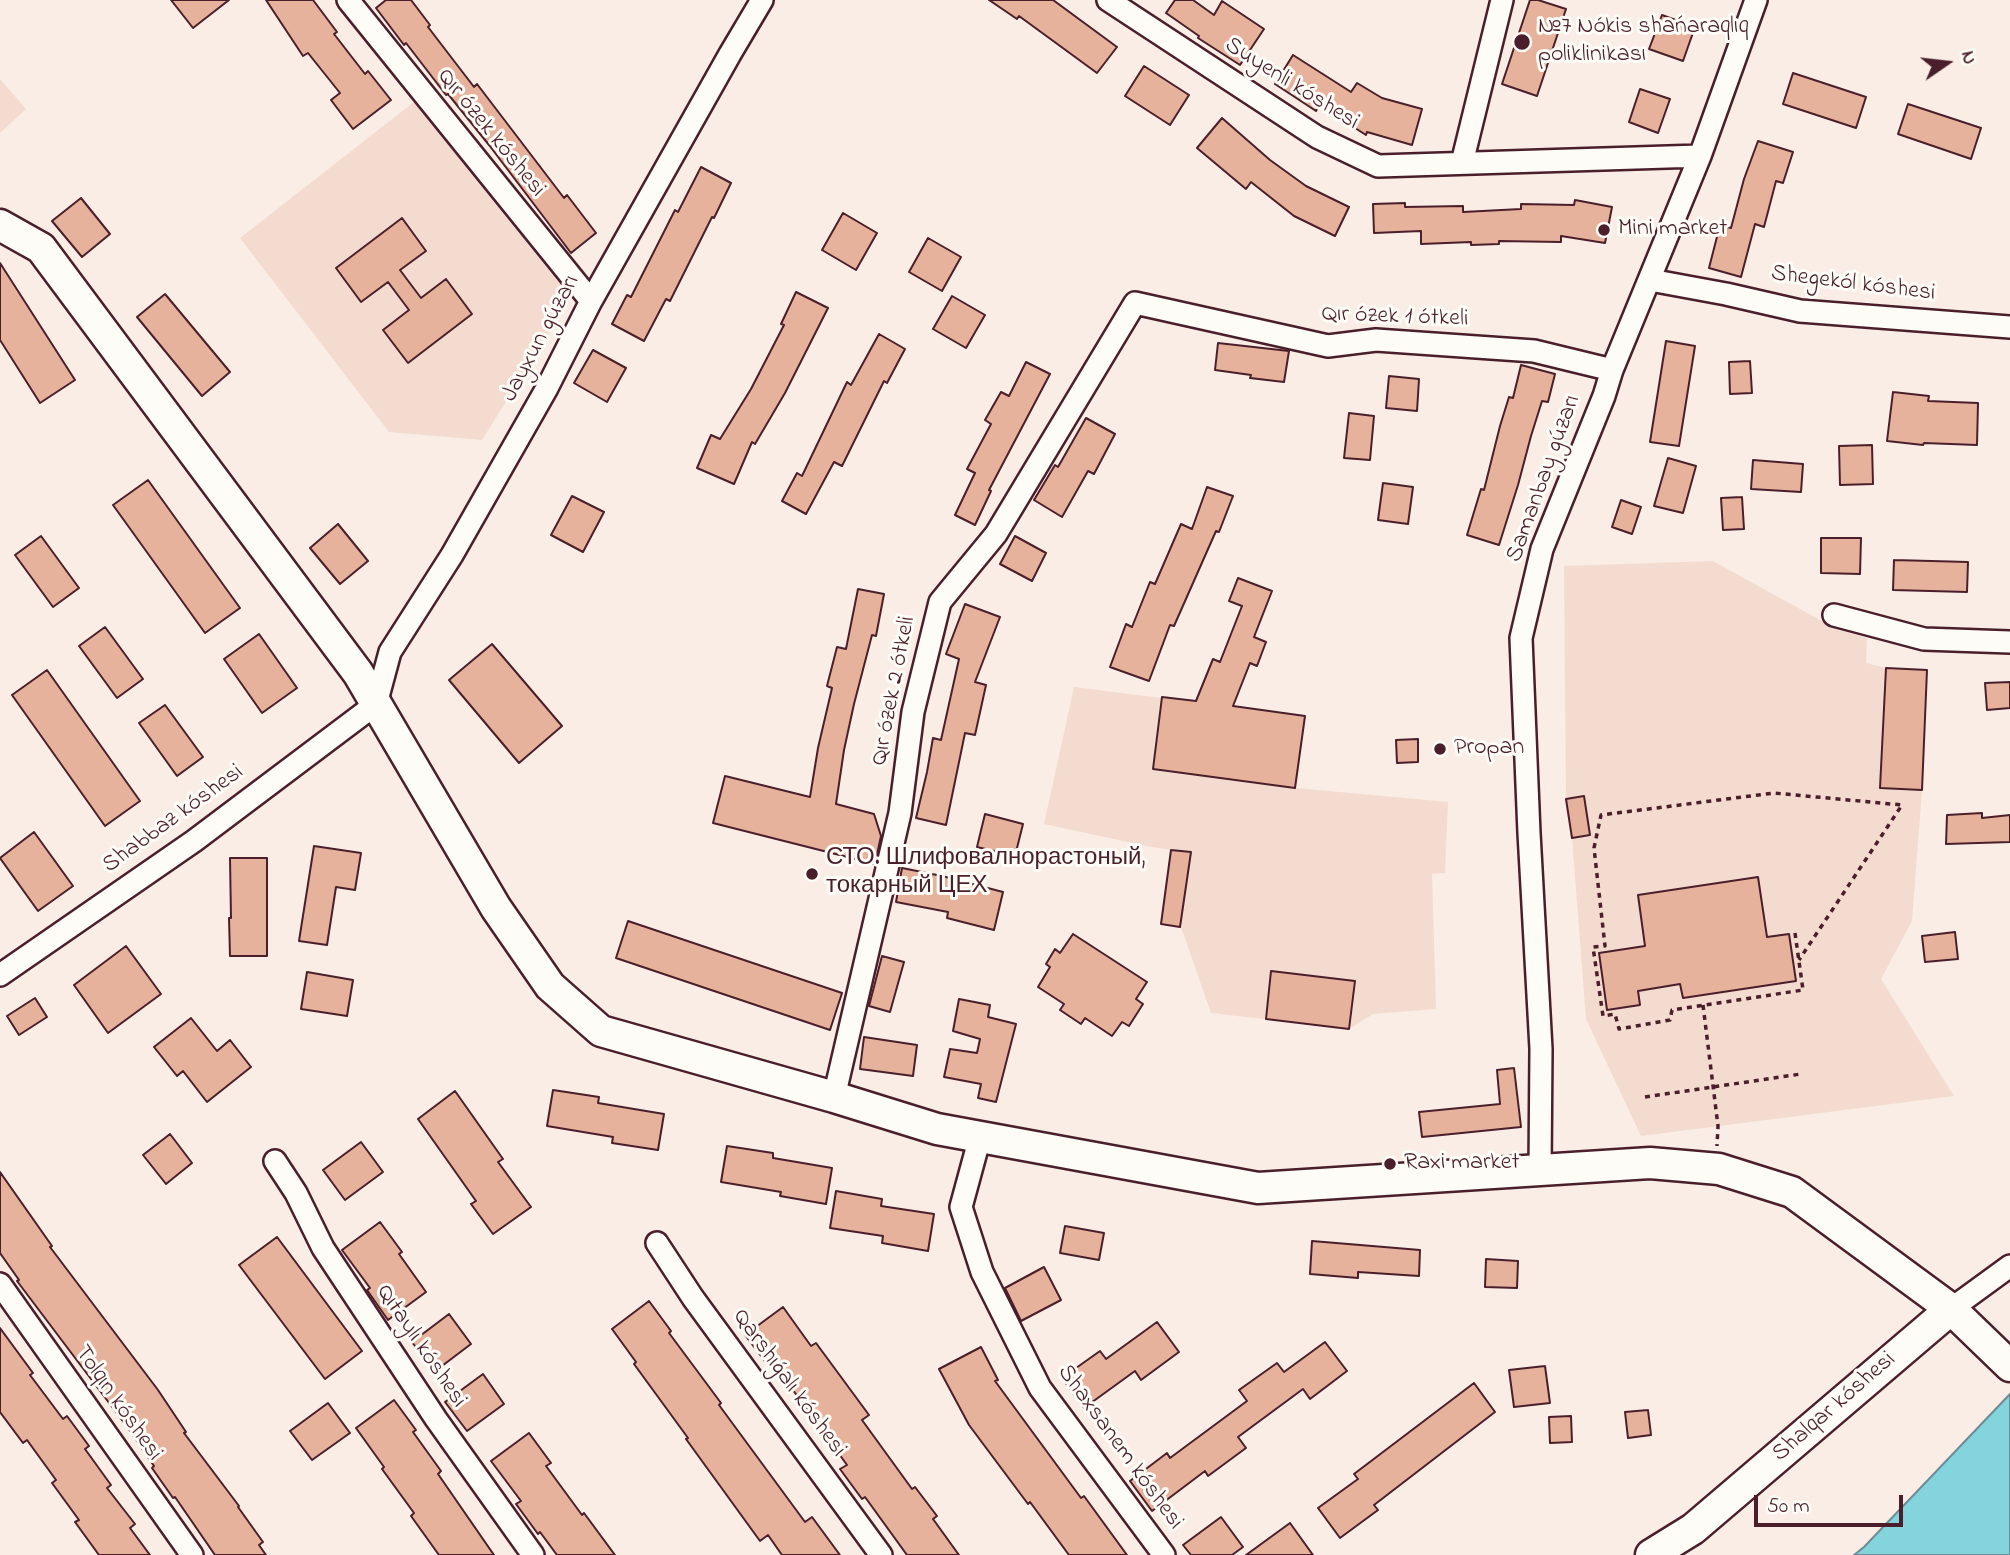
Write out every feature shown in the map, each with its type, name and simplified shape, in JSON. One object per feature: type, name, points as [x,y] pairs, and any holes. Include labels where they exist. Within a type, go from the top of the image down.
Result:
[{"type":"street","name":"Qır ózek kóshesi","points":[[348,0],[591,301]]},
{"type":"street","name":"Jayxun gúzarı","points":[[376,704],[390,652],[452,555],[547,388],[591,301],[762,0]]},
{"type":"street","name":"Suyenli kóshesi","points":[[1108,0],[1317,137],[1378,166],[1700,156]]},
{"type":"street","points":[[1462,163],[1502,0]]},
{"type":"street","name":"Samanbay gúzarı","points":[[1540,1171],[1541,1049],[1521,638],[1542,549],[1700,156],[1756,0]]},
{"type":"street","points":[[0,225],[41,248],[358,673],[496,908],[550,986],[601,1031],[937,1129],[1258,1188],[1650,1163],[1719,1169],[1792,1192],[1951,1309],[2010,1366]]},
{"type":"street","name":"Shegekól kóshesi","points":[[1650,280],[1800,310],[2010,327]]},
{"type":"street","name":"Qır ózek 1 ótkeli","points":[[1135,303],[1328,346],[1376,340],[1534,351],[1612,370]]},
{"type":"street","name":"Qır ózek 2 ótkeli","points":[[834,1097],[900,813],[913,712],[940,602],[996,534],[1135,303]]},
{"type":"street","points":[[1834,615],[1924,639],[2010,642]]},
{"type":"street","name":"Shabbaz kóshesi","points":[[0,975],[194,841],[376,704]]},
{"type":"street","name":"Shaxsanem kóshesi","points":[[980,1137],[961,1207],[982,1272],[1040,1388],[1164,1555]]},
{"type":"street","name":"Qıtaylı kóshesi","points":[[275,1161],[296,1193],[323,1248],[436,1419],[533,1555]]},
{"type":"street","name":"Qarshıǵalı kóshesi","points":[[657,1242],[692,1298],[881,1555]]},
{"type":"street","points":[[1951,1309],[2010,1266]]},
{"type":"street","name":"Tolqın kóshesi","points":[[0,1284],[192,1555]]},
{"type":"street","name":"Shalqar kóshesi","points":[[1651,1555],[1693,1529],[1951,1309]]},
{"type":"path","points":[[1795,933],[1803,990],[1672,1010],[1670,1020],[1619,1029],[1615,1014],[1603,1016],[1593,947],[1605,946],[1594,848],[1601,815],[1774,793],[1902,806],[1799,960]]},
{"type":"path","points":[[1703,1005],[1718,1126],[1715,1157]]},
{"type":"path","points":[[1645,1097],[1801,1074]]},
{"type":"shaded area","points":[[0,79],[26,109],[0,133]]},
{"type":"shaded area","points":[[414,102],[571,298],[482,440],[389,432],[240,238]]},
{"type":"shaded area","points":[[1713,561],[1838,630],[1867,638],[1866,663],[1886,668],[1927,670],[1922,790],[1912,921],[1881,979],[1954,1096],[1641,1136],[1586,1019],[1572,838],[1566,799],[1564,566]]},
{"type":"shaded area","points":[[1074,687],[1305,716],[1296,788],[1448,802],[1445,873],[1432,874],[1436,1009],[1373,1014],[1349,1029],[1211,1013],[1181,927],[1190,853],[1044,824]]},
{"type":"water","points":[[2010,1394],[2010,1555],[1854,1555],[1864,1547]]},
{"type":"building","points":[[171,0],[229,0],[193,28]]},
{"type":"building","points":[[266,0],[313,0],[337,32],[334,34],[365,74],[368,71],[391,100],[353,129],[331,100],[340,93],[308,53],[303,56]]},
{"type":"building","points":[[386,0],[411,0],[474,87],[477,84],[564,198],[567,195],[596,233],[571,253],[489,145],[376,8]]},
{"type":"building","points":[[989,0],[1053,0],[1117,47],[1097,73],[1019,16],[1017,19]]},
{"type":"building","points":[[1175,0],[1193,0],[1214,15],[1222,1],[1264,29],[1240,65],[1166,13]]},
{"type":"building","points":[[1530,0],[1566,9],[1537,96],[1502,84]]},
{"type":"building","points":[[1662,15],[1695,27],[1683,61],[1649,49]]},
{"type":"building","points":[[1293,55],[1351,92],[1357,83],[1382,98],[1422,109],[1412,145],[1367,132],[1366,135],[1319,105],[1316,111],[1275,84]]},
{"type":"building","points":[[1144,66],[1189,95],[1170,125],[1125,96]]},
{"type":"building","points":[[1793,73],[1866,97],[1856,128],[1783,104]]},
{"type":"building","points":[[1640,89],[1670,99],[1658,133],[1629,122]]},
{"type":"building","points":[[1908,104],[1981,128],[1971,159],[1898,134]]},
{"type":"building","points":[[1222,118],[1270,160],[1306,186],[1349,207],[1335,236],[1294,216],[1251,182],[1246,189],[1197,148]]},
{"type":"building","points":[[1758,141],[1793,152],[1783,183],[1776,181],[1764,227],[1755,224],[1741,277],[1709,268],[1720,225],[1731,228],[1744,179]]},
{"type":"building","points":[[701,167],[731,183],[670,301],[666,299],[644,341],[612,324],[627,295],[631,297],[675,210],[678,212]]},
{"type":"building","points":[[81,198],[110,234],[82,257],[52,221]]},
{"type":"building","points":[[1575,200],[1612,207],[1605,243],[1561,236],[1561,242],[1421,244],[1421,231],[1374,233],[1373,204],[1405,203],[1405,207],[1463,206],[1463,212],[1521,209],[1521,204],[1574,205]]},
{"type":"building","points":[[843,213],[877,233],[856,270],[822,250]]},
{"type":"building","points":[[402,218],[426,251],[400,270],[421,298],[446,279],[472,314],[408,363],[383,330],[409,310],[388,282],[361,302],[336,268]]},
{"type":"building","points":[[928,238],[961,257],[942,291],[909,272]]},
{"type":"building","points":[[0,263],[75,380],[40,403],[0,340]]},
{"type":"building","points":[[796,292],[828,308],[785,393],[755,444],[752,442],[734,484],[697,468],[711,435],[720,439],[751,389],[784,325],[781,324]]},
{"type":"building","points":[[165,294],[230,372],[202,396],[137,317]]},
{"type":"building","points":[[952,296],[985,315],[966,348],[933,329]]},
{"type":"building","points":[[879,334],[905,349],[887,383],[884,381],[842,466],[834,462],[806,514],[782,501],[797,473],[802,476],[847,382],[851,385]]},
{"type":"building","points":[[1666,341],[1695,346],[1679,446],[1650,442]]},
{"type":"building","points":[[1218,343],[1289,351],[1284,382],[1215,370]]},
{"type":"building","points":[[593,350],[626,368],[607,402],[574,383]]},
{"type":"building","points":[[1750,361],[1752,393],[1730,394],[1729,362]]},
{"type":"building","points":[[1026,362],[1050,374],[989,490],[991,491],[975,525],[955,515],[975,473],[967,469],[991,424],[985,420],[1001,392],[1009,396]]},
{"type":"building","points":[[1521,365],[1555,374],[1548,402],[1542,401],[1499,545],[1467,535],[1481,489],[1484,490],[1500,426],[1509,397],[1513,398]]},
{"type":"building","points":[[1389,376],[1419,379],[1417,411],[1386,408]]},
{"type":"building","points":[[1893,392],[1929,396],[1928,401],[1978,403],[1977,445],[1923,445],[1887,441]]},
{"type":"building","points":[[1349,413],[1374,416],[1370,460],[1344,458]]},
{"type":"building","points":[[1086,418],[1115,434],[1094,474],[1088,471],[1062,517],[1034,500],[1055,465],[1058,467]]},
{"type":"building","points":[[1872,445],[1873,484],[1840,485],[1839,446]]},
{"type":"building","points":[[1668,458],[1696,466],[1683,513],[1654,506]]},
{"type":"building","points":[[1753,460],[1803,464],[1801,492],[1751,489]]},
{"type":"building","points":[[148,480],[240,608],[205,633],[113,505]]},
{"type":"building","points":[[1383,483],[1413,487],[1408,524],[1378,520]]},
{"type":"building","points":[[1207,487],[1233,496],[1219,532],[1216,531],[1174,626],[1170,625],[1149,681],[1110,667],[1126,624],[1132,627],[1150,582],[1155,584],[1181,524],[1192,529]]},
{"type":"building","points":[[572,496],[604,512],[583,552],[551,535]]},
{"type":"building","points":[[1742,497],[1744,529],[1723,530],[1721,498]]},
{"type":"building","points":[[1621,500],[1641,507],[1632,534],[1612,527]]},
{"type":"building","points":[[338,524],[368,561],[340,584],[310,548]]},
{"type":"building","points":[[41,536],[79,588],[53,607],[15,555]]},
{"type":"building","points":[[1015,536],[1046,553],[1032,581],[1000,564]]},
{"type":"building","points":[[1821,538],[1861,538],[1860,574],[1821,573]]},
{"type":"building","points":[[1894,560],[1968,562],[1967,592],[1893,590]]},
{"type":"building","points":[[1238,578],[1272,591],[1254,637],[1266,642],[1257,666],[1250,663],[1233,706],[1305,716],[1295,788],[1153,769],[1162,697],[1196,701],[1213,659],[1220,662],[1242,606],[1229,601]]},
{"type":"building","points":[[858,589],[884,594],[876,636],[872,635],[854,704],[836,804],[874,814],[881,836],[875,864],[713,823],[725,776],[810,797],[832,688],[827,686],[837,647],[846,649]]},
{"type":"building","points":[[965,604],[1000,617],[975,682],[986,685],[975,735],[965,733],[946,825],[916,818],[933,738],[941,740],[959,659],[946,654]]},
{"type":"building","points":[[105,627],[143,679],[117,698],[79,646]]},
{"type":"building","points":[[259,634],[297,688],[262,713],[224,659]]},
{"type":"building","points":[[492,644],[562,726],[519,763],[449,680]]},
{"type":"building","points":[[1886,668],[1927,670],[1922,790],[1880,788]]},
{"type":"building","points":[[47,670],[140,801],[105,826],[12,695]]},
{"type":"building","points":[[2010,682],[2010,708],[1987,710],[1985,683]]},
{"type":"building","points":[[165,705],[203,757],[177,776],[139,723]]},
{"type":"building","points":[[1418,739],[1418,762],[1397,763],[1396,740]]},
{"type":"building","points":[[1584,796],[1590,835],[1572,838],[1566,799]]},
{"type":"building","points":[[1982,813],[1982,818],[2010,815],[2010,842],[1946,844],[1947,815]]},
{"type":"building","points":[[985,814],[1023,824],[1015,856],[977,847]]},
{"type":"building","points":[[34,832],[73,886],[38,911],[0,858]]},
{"type":"building","points":[[314,846],[361,853],[355,890],[336,887],[327,945],[299,941]]},
{"type":"building","points":[[1171,850],[1191,852],[1180,927],[1161,924]]},
{"type":"building","points":[[230,858],[267,858],[267,956],[230,956]]},
{"type":"building","points":[[902,868],[1003,892],[994,930],[947,918],[948,912],[896,902]]},
{"type":"building","points":[[1758,877],[1767,937],[1789,934],[1796,981],[1683,998],[1680,984],[1638,991],[1640,1005],[1607,1010],[1599,953],[1645,946],[1638,895]]},
{"type":"building","points":[[628,921],[842,993],[830,1030],[616,958]]},
{"type":"building","points":[[1955,932],[1958,959],[1925,962],[1922,936]]},
{"type":"building","points":[[1073,934],[1147,982],[1136,999],[1143,1004],[1129,1026],[1122,1022],[1112,1036],[1085,1018],[1081,1024],[1060,1010],[1064,1004],[1038,987],[1050,967],[1046,964],[1055,949],[1060,953]]},
{"type":"building","points":[[126,946],[161,994],[108,1033],[74,985]]},
{"type":"building","points":[[882,956],[904,962],[890,1012],[869,1006]]},
{"type":"building","points":[[1271,971],[1355,981],[1349,1029],[1266,1019]]},
{"type":"building","points":[[307,972],[353,980],[347,1016],[301,1009]]},
{"type":"building","points":[[35,998],[47,1017],[19,1035],[7,1016]]},
{"type":"building","points":[[959,999],[990,1005],[988,1017],[1016,1024],[996,1102],[978,1098],[981,1084],[944,1077],[950,1049],[977,1053],[980,1039],[953,1031]]},
{"type":"building","points":[[191,1018],[217,1051],[230,1040],[251,1067],[207,1102],[183,1071],[177,1076],[154,1047]]},
{"type":"building","points":[[864,1037],[917,1045],[913,1076],[860,1069]]},
{"type":"building","points":[[1514,1068],[1521,1127],[1422,1137],[1419,1112],[1500,1104],[1497,1070]]},
{"type":"building","points":[[553,1090],[599,1097],[598,1103],[664,1114],[658,1150],[612,1143],[613,1137],[547,1126]]},
{"type":"building","points":[[455,1091],[503,1159],[498,1162],[531,1207],[493,1234],[471,1204],[476,1201],[418,1119]]},
{"type":"building","points":[[170,1134],[192,1163],[166,1184],[143,1155]]},
{"type":"building","points":[[361,1142],[383,1172],[345,1200],[323,1170]]},
{"type":"building","points":[[727,1146],[773,1153],[773,1158],[832,1168],[826,1204],[780,1196],[781,1192],[721,1182]]},
{"type":"building","points":[[0,1172],[52,1246],[50,1247],[158,1390],[186,1432],[184,1433],[239,1506],[263,1542],[259,1545],[266,1555],[215,1555],[152,1468],[154,1466],[128,1428],[17,1281],[19,1280],[0,1253]]},
{"type":"building","points":[[836,1191],[882,1199],[881,1206],[934,1214],[928,1251],[882,1243],[883,1236],[830,1228]]},
{"type":"building","points":[[380,1222],[426,1292],[388,1320],[367,1290],[370,1288],[342,1250]]},
{"type":"building","points":[[1065,1226],[1104,1233],[1099,1260],[1060,1253]]},
{"type":"building","points":[[277,1237],[362,1351],[325,1379],[239,1265]]},
{"type":"building","points":[[1312,1241],[1420,1250],[1419,1276],[1358,1272],[1358,1278],[1310,1274]]},
{"type":"building","points":[[1486,1259],[1518,1261],[1517,1288],[1485,1287]]},
{"type":"building","points":[[1044,1267],[1061,1300],[1021,1321],[1005,1288]]},
{"type":"building","points":[[649,1301],[671,1331],[669,1333],[721,1403],[719,1405],[805,1522],[812,1517],[840,1555],[782,1555],[768,1535],[760,1541],[686,1439],[688,1438],[612,1329]]},
{"type":"building","points":[[783,1307],[811,1346],[816,1343],[869,1415],[862,1420],[912,1489],[915,1487],[937,1516],[933,1519],[959,1555],[907,1555],[865,1497],[862,1499],[840,1469],[847,1465],[772,1361],[767,1364],[745,1335]]},
{"type":"building","points":[[449,1314],[471,1344],[434,1372],[412,1342]]},
{"type":"building","points":[[1157,1322],[1179,1352],[1141,1380],[1135,1371],[1084,1408],[1062,1378],[1100,1351],[1106,1359]]},
{"type":"building","points":[[0,1328],[63,1419],[67,1416],[89,1446],[85,1449],[111,1485],[107,1488],[135,1524],[130,1528],[150,1555],[99,1555],[75,1522],[79,1520],[52,1483],[56,1480],[27,1440],[23,1443],[0,1412]]},
{"type":"building","points":[[1325,1342],[1347,1371],[1310,1399],[1303,1389],[1238,1437],[1246,1448],[1208,1476],[1205,1471],[1152,1511],[1130,1481],[1167,1453],[1170,1458],[1247,1401],[1239,1390],[1277,1363],[1284,1372]]},
{"type":"building","points":[[981,1347],[998,1380],[995,1381],[1081,1498],[1084,1496],[1127,1555],[1069,1555],[969,1425],[939,1369]]},
{"type":"building","points":[[1545,1366],[1550,1403],[1514,1407],[1509,1370]]},
{"type":"building","points":[[483,1374],[504,1404],[467,1431],[445,1402]]},
{"type":"building","points":[[1474,1383],[1495,1412],[1374,1505],[1378,1510],[1340,1538],[1318,1508],[1358,1479],[1354,1474]]},
{"type":"building","points":[[394,1400],[441,1471],[438,1474],[494,1555],[439,1555],[411,1516],[414,1513],[356,1428]]},
{"type":"building","points":[[328,1403],[350,1433],[312,1460],[290,1431]]},
{"type":"building","points":[[1648,1410],[1651,1435],[1628,1438],[1625,1412]]},
{"type":"building","points":[[1571,1416],[1572,1442],[1550,1443],[1549,1417]]},
{"type":"building","points":[[529,1433],[551,1463],[546,1466],[615,1555],[557,1555],[516,1504],[521,1501],[491,1461]]},
{"type":"building","points":[[1221,1517],[1243,1547],[1232,1555],[1191,1555],[1183,1545]]},
{"type":"building","points":[[1290,1523],[1313,1555],[1246,1555]]},
{"type":"place","name":"№7 Nókis shańaraqlıq poliklinikası","points":[[1522,42]]},
{"type":"place","name":"Mini market","points":[[1604,230]]},
{"type":"place","name":"Propan","points":[[1440,749]]},
{"type":"place","name":"СТО. Шлифовалнорастоный, токарный ЦЕХ","points":[[812,874]]},
{"type":"place","name":"Raxi market","points":[[1390,1164]]}]
